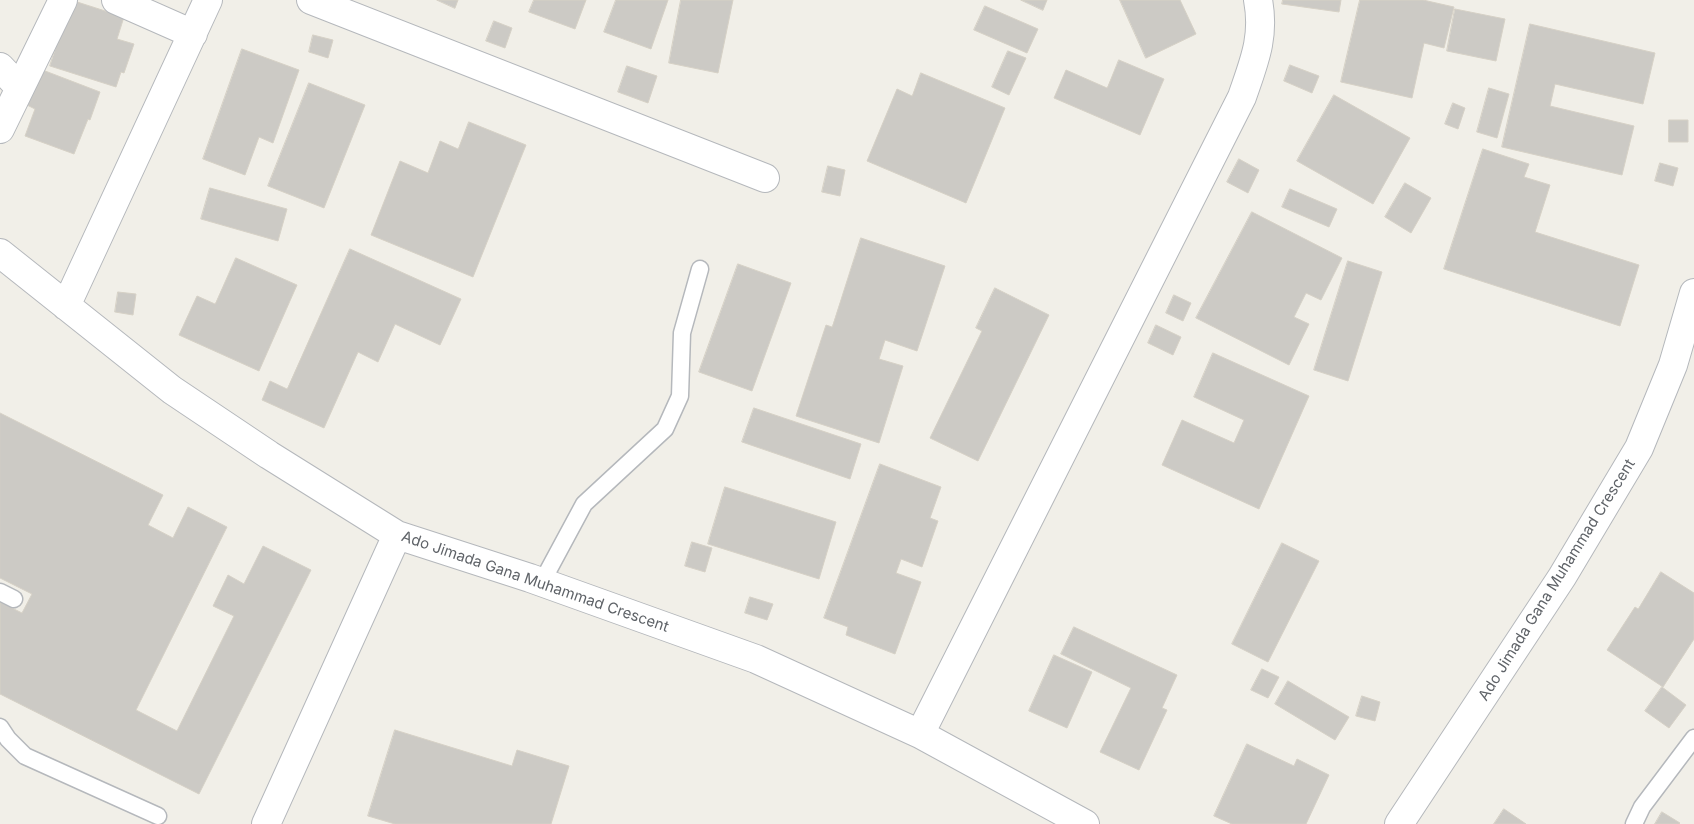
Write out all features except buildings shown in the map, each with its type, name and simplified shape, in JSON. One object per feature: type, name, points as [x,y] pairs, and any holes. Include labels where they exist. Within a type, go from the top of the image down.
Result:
[{"type":"street","points":[[0,129],[63,0]]},
{"type":"street","points":[[116,0],[193,34]]},
{"type":"street","points":[[66,306],[208,0]]},
{"type":"street","points":[[311,0],[765,178]]},
{"type":"street","points":[[920,734],[1242,97],[1258,51],[1261,15],[1258,0]]},
{"type":"street","points":[[0,67],[20,88]]},
{"type":"street","name":"Ado Jimada Gana Muhammad Crescent","points":[[0,253],[172,390],[397,535],[542,582],[756,659],[920,734],[1085,824]]},
{"type":"street","name":"Ado Jimada Gana Muhammad Crescent","points":[[1399,824],[1562,577],[1639,448],[1673,365],[1694,293]]},
{"type":"street","points":[[266,824],[397,535]]},
{"type":"lane","points":[[542,582],[584,504],[665,429],[680,396],[682,333],[700,269]]},
{"type":"lane","points":[[0,727],[8,739],[25,756],[158,816]]},
{"type":"lane","points":[[1634,824],[1642,808],[1694,738]]}]
